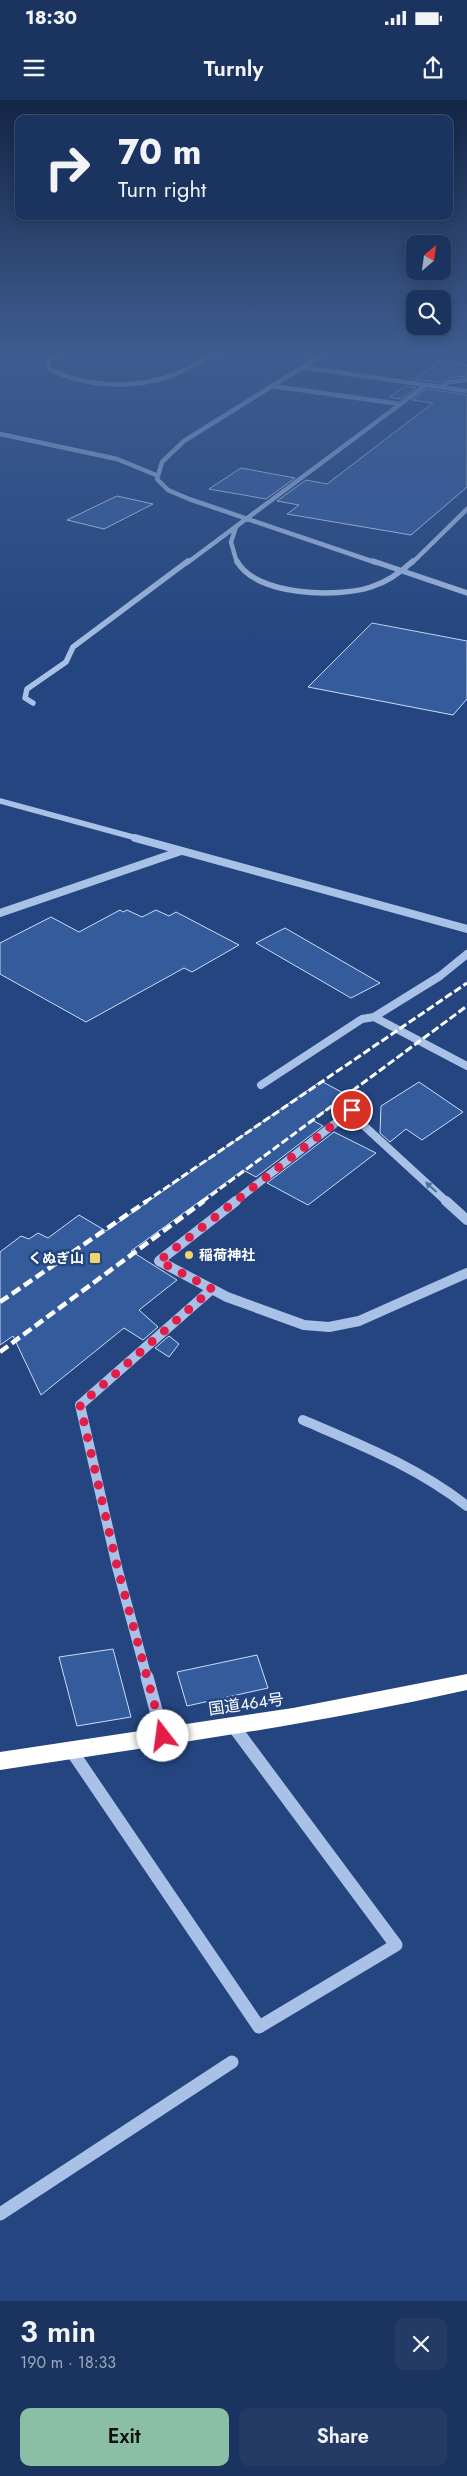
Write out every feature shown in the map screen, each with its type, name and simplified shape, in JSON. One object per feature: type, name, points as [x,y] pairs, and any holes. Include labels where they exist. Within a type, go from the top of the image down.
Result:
[{"type":"highway","name":"国道464号","points":[[0,1761],[234,1726],[416,1695],[467,1682]]},
{"type":"street","points":[[92,454],[117,459],[156,475]]},
{"type":"street","points":[[170,454],[156,470],[160,484],[168,490],[467,593]]},
{"type":"street","points":[[33,703],[25,698],[27,689],[66,662],[73,647],[334,454]]},
{"type":"street","points":[[236,527],[231,542],[236,561],[242,570],[262,580],[308,593],[350,592],[387,581],[401,571],[467,509]]},
{"type":"street","points":[[0,801],[467,929]]},
{"type":"street","points":[[0,913],[181,851]]},
{"type":"street","points":[[261,1085],[362,1019],[374,1017],[440,976],[467,954]]},
{"type":"street","points":[[374,1017],[467,1066]]},
{"type":"street","points":[[352,1110],[159,1261],[212,1289],[304,1325],[329,1327],[358,1321],[467,1273]]},
{"type":"street","points":[[342,1118],[361,1123],[467,1220]]},
{"type":"street","points":[[163,1736],[117,1566],[80,1405],[212,1289]]},
{"type":"street","points":[[302,1420],[405,1464],[444,1486],[467,1506]]},
{"type":"street","points":[[71,1750],[259,2027],[396,1945],[234,1726]]},
{"type":"street","points":[[0,2214],[232,2062]]},
{"type":"building","points":[[367,454],[467,454],[467,487],[411,535],[287,514],[299,505],[277,501],[306,480],[327,484]]},
{"type":"building","points":[[241,468],[295,478],[266,499],[209,489]]},
{"type":"building","points":[[117,496],[153,504],[104,529],[67,520]]},
{"type":"building","points":[[372,623],[467,641],[467,699],[453,715],[308,687]]},
{"type":"building","points":[[120,910],[123,912],[127,910],[142,917],[156,910],[169,916],[176,912],[239,945],[192,972],[184,968],[86,1022],[0,974],[0,943],[51,917],[79,932]]},
{"type":"building","points":[[285,928],[380,983],[351,998],[256,943]]},
{"type":"building","points":[[321,1081],[347,1095],[312,1120],[323,1126],[256,1177],[243,1170],[131,1251],[177,1280],[139,1310],[158,1327],[143,1340],[124,1328],[41,1395],[13,1336],[0,1345],[0,1252],[21,1236],[29,1239],[38,1233],[48,1238],[79,1215],[106,1231]]},
{"type":"building","points":[[419,1082],[463,1112],[422,1140],[406,1129],[390,1142],[380,1133],[381,1106]]},
{"type":"building","points":[[334,1132],[376,1153],[308,1205],[267,1183]]},
{"type":"building","points":[[169,1336],[179,1344],[169,1357],[155,1348]]},
{"type":"building","points":[[113,1649],[131,1717],[77,1726],[59,1657]]},
{"type":"building","points":[[257,1655],[268,1688],[187,1706],[177,1672]]},
{"type":"railway","points":[[145,1202],[467,983]]},
{"type":"railway","points":[[202,1202],[467,1006]]},
{"type":"railway","points":[[0,1302],[147,1201]]},
{"type":"railway","points":[[0,1352],[204,1201]]},
{"type":"place","name":"稲荷神社","points":[[189,1255]]},
{"type":"place","name":"くぬぎ山","points":[[95,1258]]},
{"type":"route","points":[[163,1736],[117,1566],[80,1405],[212,1289],[159,1261],[352,1110]]}]
